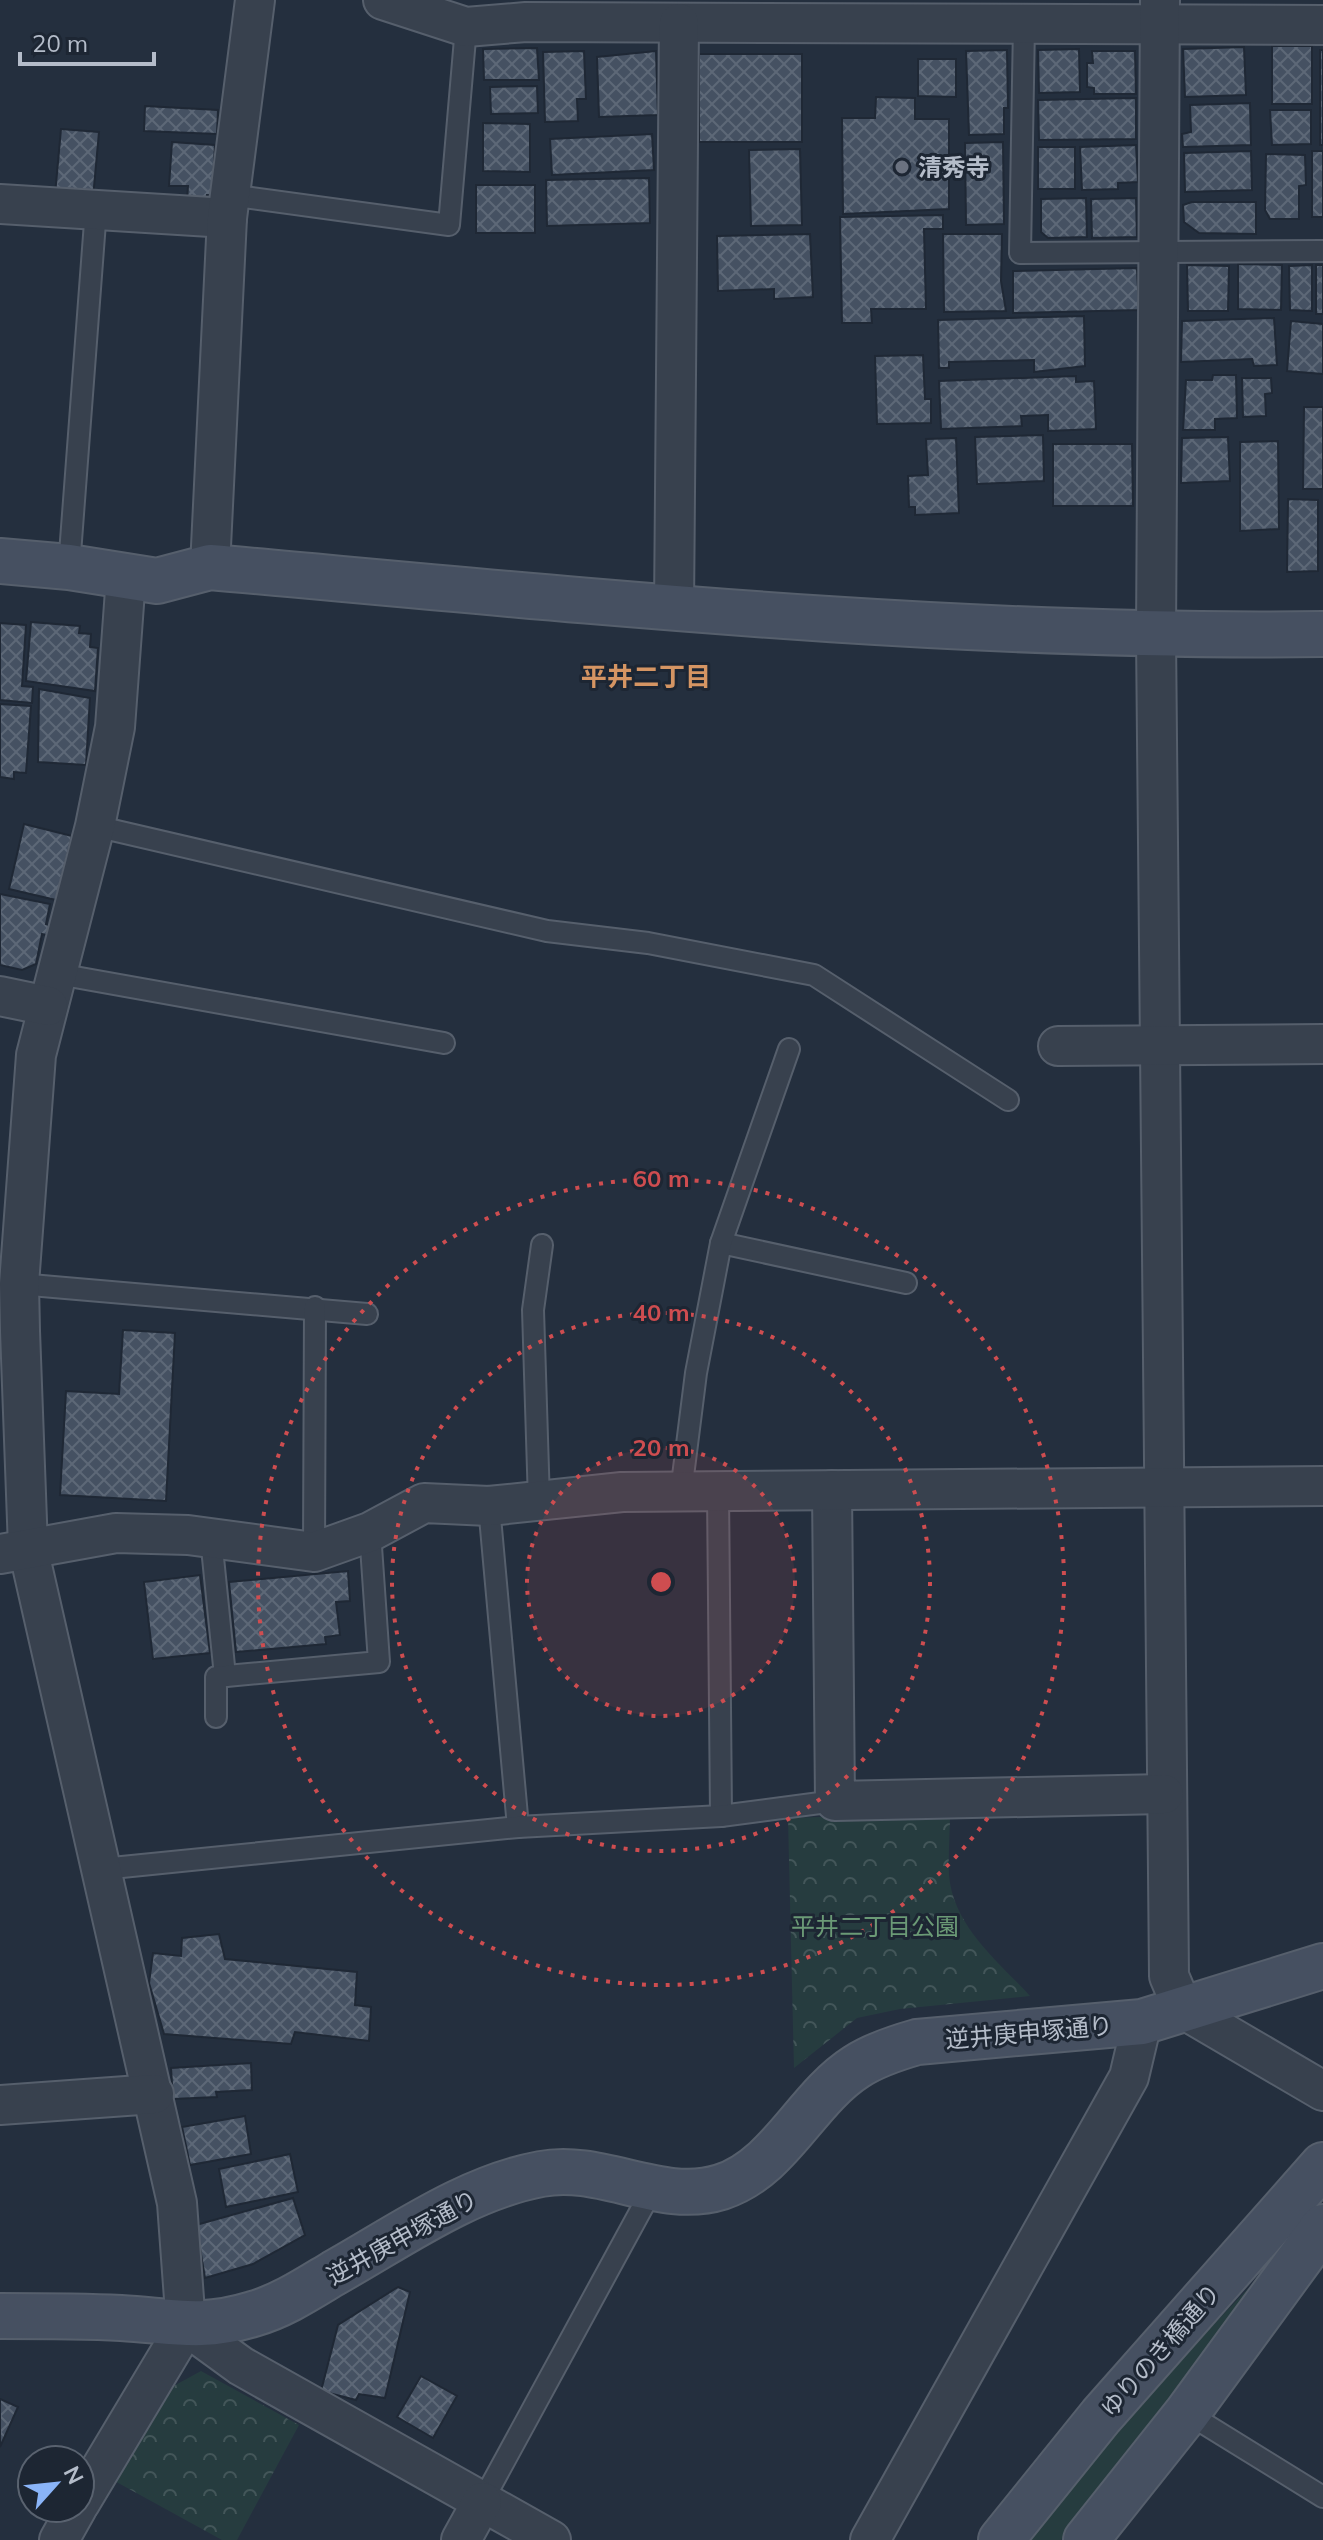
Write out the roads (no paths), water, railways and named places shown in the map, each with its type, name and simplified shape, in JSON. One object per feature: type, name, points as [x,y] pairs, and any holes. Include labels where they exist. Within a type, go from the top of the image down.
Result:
[{"type":"main road","points":[[0,561],[69,567],[157,581],[210,567],[674,609],[1156,636],[1323,634]]},
{"type":"main road","name":"逆井庚申塚通り","points":[[0,2316],[124,2318],[186,2326],[215,2324],[256,2313],[298,2294],[447,2208],[501,2185],[543,2173],[578,2172],[653,2188],[692,2192],[722,2187],[749,2172],[855,2067],[884,2052],[917,2042],[1142,2022],[1323,1966]]},
{"type":"main road","name":"ゆりのき橋通り","points":[[1001,2540],[1101,2416],[1323,2165]]},
{"type":"main road","points":[[1086,2540],[1187,2413],[1323,2227]]},
{"type":"street","points":[[210,567],[228,207],[255,0]]},
{"type":"street","points":[[383,0],[466,27],[528,11],[606,11],[679,23],[1024,25],[1160,13],[1323,25]]},
{"type":"street","points":[[1160,13],[1156,636],[1161,1045],[1161,1486],[1169,1976],[1183,2009],[1323,2091]]},
{"type":"street","points":[[674,609],[679,23]]},
{"type":"street","points":[[0,204],[96,209],[228,207]]},
{"type":"street","points":[[96,2477],[186,2326],[177,2203],[102,1869],[14,1551],[19,1284],[36,1055],[95,826],[115,727],[126,577]]},
{"type":"street","points":[[0,996],[53,990]]},
{"type":"street","points":[[1058,1046],[1323,1044]]},
{"type":"street","points":[[14,1551],[116,1533],[211,1538],[314,1552],[370,1532],[424,1503],[489,1506],[622,1492],[1323,1486]]},
{"type":"street","points":[[832,1490],[835,1801],[1164,1794]]},
{"type":"street","points":[[870,2540],[1129,2077],[1142,2022]]},
{"type":"street","points":[[0,2105],[154,2094]]},
{"type":"street","points":[[186,2326],[241,2366],[551,2540]]},
{"type":"street","points":[[461,2540],[482,2502]]},
{"type":"lane","points":[[1024,25],[1020,253],[1323,251]]},
{"type":"lane","points":[[228,207],[449,225],[466,27]]},
{"type":"lane","points":[[69,567],[96,209]]},
{"type":"lane","points":[[95,826],[547,931],[648,943],[814,975],[1008,1100]]},
{"type":"lane","points":[[53,990],[444,1043]]},
{"type":"lane","points":[[681,1492],[696,1373],[721,1243],[789,1049]]},
{"type":"lane","points":[[721,1243],[906,1283]]},
{"type":"lane","points":[[539,1502],[533,1310],[542,1245]]},
{"type":"lane","points":[[19,1284],[315,1307],[367,1314]]},
{"type":"lane","points":[[314,1552],[315,1307]]},
{"type":"lane","points":[[718,1491],[721,1816]]},
{"type":"lane","points":[[489,1506],[518,1827]]},
{"type":"lane","points":[[216,1717],[216,1677],[379,1662],[370,1532]]},
{"type":"lane","points":[[211,1538],[225,1676]]},
{"type":"lane","points":[[102,1869],[518,1827],[721,1816],[835,1801]]},
{"type":"lane","points":[[482,2502],[653,2188]]},
{"type":"lane","points":[[1187,2413],[1323,2497]]},
{"type":"place","name":"清秀寺","points":[[902,167]]},
{"type":"district","name":"平井二丁目","points":[[646,676]]},
{"type":"park label","name":"平井二丁目公園","points":[[875,1926]]}]
